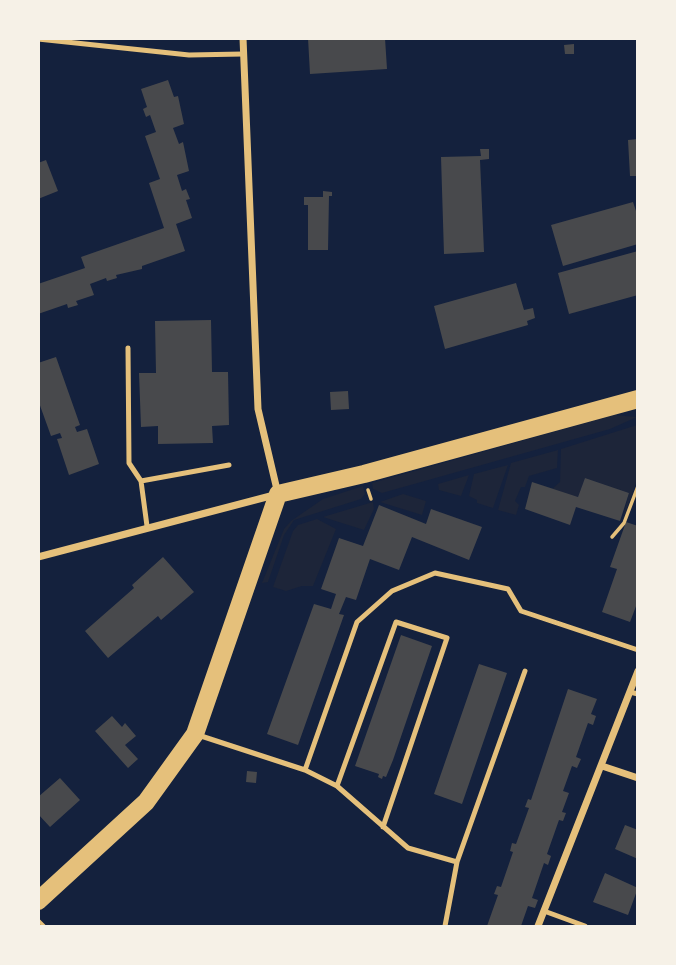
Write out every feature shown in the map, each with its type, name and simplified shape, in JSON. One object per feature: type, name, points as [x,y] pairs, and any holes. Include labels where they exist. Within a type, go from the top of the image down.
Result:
[{"type":"main road","points":[[38,901],[146,802],[195,734],[278,494],[364,474],[638,399]]},
{"type":"street","points":[[38,557],[146,526],[278,494],[258,409],[243,38]]},
{"type":"street","points":[[538,926],[634,693],[638,671]]},
{"type":"street","points":[[602,766],[638,778]]},
{"type":"lane","points":[[38,39],[189,55],[243,54]]},
{"type":"lane","points":[[128,348],[129,463],[141,481],[146,526]]},
{"type":"lane","points":[[141,481],[229,465]]},
{"type":"lane","points":[[304,770],[357,621],[392,591],[435,573],[508,589],[521,611],[638,650]]},
{"type":"lane","points":[[337,786],[396,622],[447,638],[383,827]]},
{"type":"lane","points":[[445,926],[457,862],[525,671]]},
{"type":"lane","points":[[195,734],[304,770],[337,786],[408,848],[457,862]]},
{"type":"lane","points":[[544,911],[585,926]]},
{"type":"path","points":[[612,537],[624,523],[638,486]]},
{"type":"path","points":[[38,920],[44,926]]},
{"type":"shaded area","points":[[614,415],[637,417],[610,429],[382,493],[373,489],[372,483]]},
{"type":"shaded area","points":[[637,425],[637,480],[622,522],[629,493],[585,478],[578,497],[552,489],[560,482],[561,449]]},
{"type":"shaded area","points":[[558,450],[557,468],[529,476],[525,487],[521,487],[515,501],[519,505],[516,515],[498,510],[511,463]]},
{"type":"shaded area","points":[[508,465],[493,508],[477,503],[477,500],[469,496],[474,474]]},
{"type":"shaded area","points":[[469,475],[461,496],[439,490],[438,484]]},
{"type":"shaded area","points":[[363,486],[365,494],[361,499],[294,520],[284,535],[268,582],[262,583],[284,529],[291,521],[323,499]]},
{"type":"shaded area","points":[[403,494],[426,501],[422,515],[380,502]]},
{"type":"shaded area","points":[[373,502],[374,509],[364,530],[323,517]]},
{"type":"shaded area","points":[[317,519],[336,529],[313,586],[286,591],[273,587],[293,531],[298,525]]},
{"type":"building","points":[[308,38],[385,38],[387,69],[310,74]]},
{"type":"building","points":[[574,44],[574,54],[565,54],[564,45]]},
{"type":"building","points":[[168,80],[174,97],[178,96],[184,124],[173,128],[179,144],[183,142],[189,171],[177,175],[182,191],[186,189],[190,199],[186,200],[192,218],[176,224],[185,251],[142,266],[142,269],[116,275],[117,278],[107,281],[106,278],[90,284],[94,295],[76,301],[78,305],[68,308],[67,304],[38,314],[38,284],[85,268],[81,257],[164,228],[149,183],[160,179],[145,136],[156,132],[150,115],[146,117],[143,109],[147,107],[141,89]]},
{"type":"building","points":[[638,139],[638,176],[630,176],[628,140]]},
{"type":"building","points":[[480,149],[489,149],[489,159],[480,160],[484,252],[444,254],[441,157],[481,156]]},
{"type":"building","points":[[46,160],[58,191],[38,199],[38,163]]},
{"type":"building","points":[[323,191],[332,192],[332,196],[329,196],[328,250],[308,250],[308,205],[304,205],[304,197],[323,197]]},
{"type":"building","points":[[633,202],[638,217],[638,244],[563,266],[551,225]]},
{"type":"building","points":[[638,251],[638,295],[569,314],[558,273]]},
{"type":"building","points":[[516,283],[524,310],[533,308],[535,318],[527,321],[528,325],[445,349],[434,306]]},
{"type":"building","points":[[211,320],[212,372],[228,372],[229,425],[212,426],[213,443],[158,444],[158,426],[141,427],[139,373],[156,373],[155,321]]},
{"type":"building","points":[[56,357],[80,425],[75,427],[77,432],[87,429],[99,464],[69,475],[57,439],[62,438],[60,433],[51,436],[38,400],[38,363]]},
{"type":"building","points":[[348,391],[349,409],[331,410],[330,392]]},
{"type":"building","points":[[585,478],[629,493],[620,521],[576,507],[570,525],[525,509],[532,482],[578,497]]},
{"type":"building","points":[[379,505],[426,524],[431,509],[482,527],[469,560],[412,537],[399,570],[370,559],[356,600],[346,597],[339,614],[344,615],[298,745],[267,734],[314,604],[331,609],[336,594],[321,589],[339,538],[363,546]]},
{"type":"building","points":[[626,522],[638,526],[638,601],[630,622],[602,612],[617,569],[610,567]]},
{"type":"building","points":[[163,557],[194,592],[161,620],[158,616],[108,658],[85,631],[134,588],[132,585]]},
{"type":"building","points":[[401,635],[432,646],[393,760],[386,777],[383,776],[382,779],[378,777],[379,774],[355,766]]},
{"type":"building","points":[[479,664],[507,673],[462,804],[434,794]]},
{"type":"building","points":[[568,689],[597,699],[591,714],[596,716],[593,725],[588,723],[576,757],[581,759],[577,768],[572,766],[563,791],[569,793],[562,812],[566,813],[563,821],[559,820],[547,854],[551,856],[548,865],[544,863],[532,898],[538,900],[535,908],[528,906],[521,926],[487,926],[498,895],[494,894],[497,886],[501,887],[513,852],[510,851],[512,843],[516,844],[529,808],[525,807],[528,799],[531,800]]},
{"type":"building","points":[[112,716],[122,727],[125,723],[136,736],[125,745],[138,759],[128,768],[95,731]]},
{"type":"building","points":[[247,771],[257,772],[256,783],[246,782]]},
{"type":"building","points":[[60,778],[80,800],[50,827],[38,814],[38,797]]},
{"type":"building","points":[[625,825],[638,830],[638,859],[615,849]]},
{"type":"building","points":[[605,873],[638,888],[628,915],[593,902]]}]
